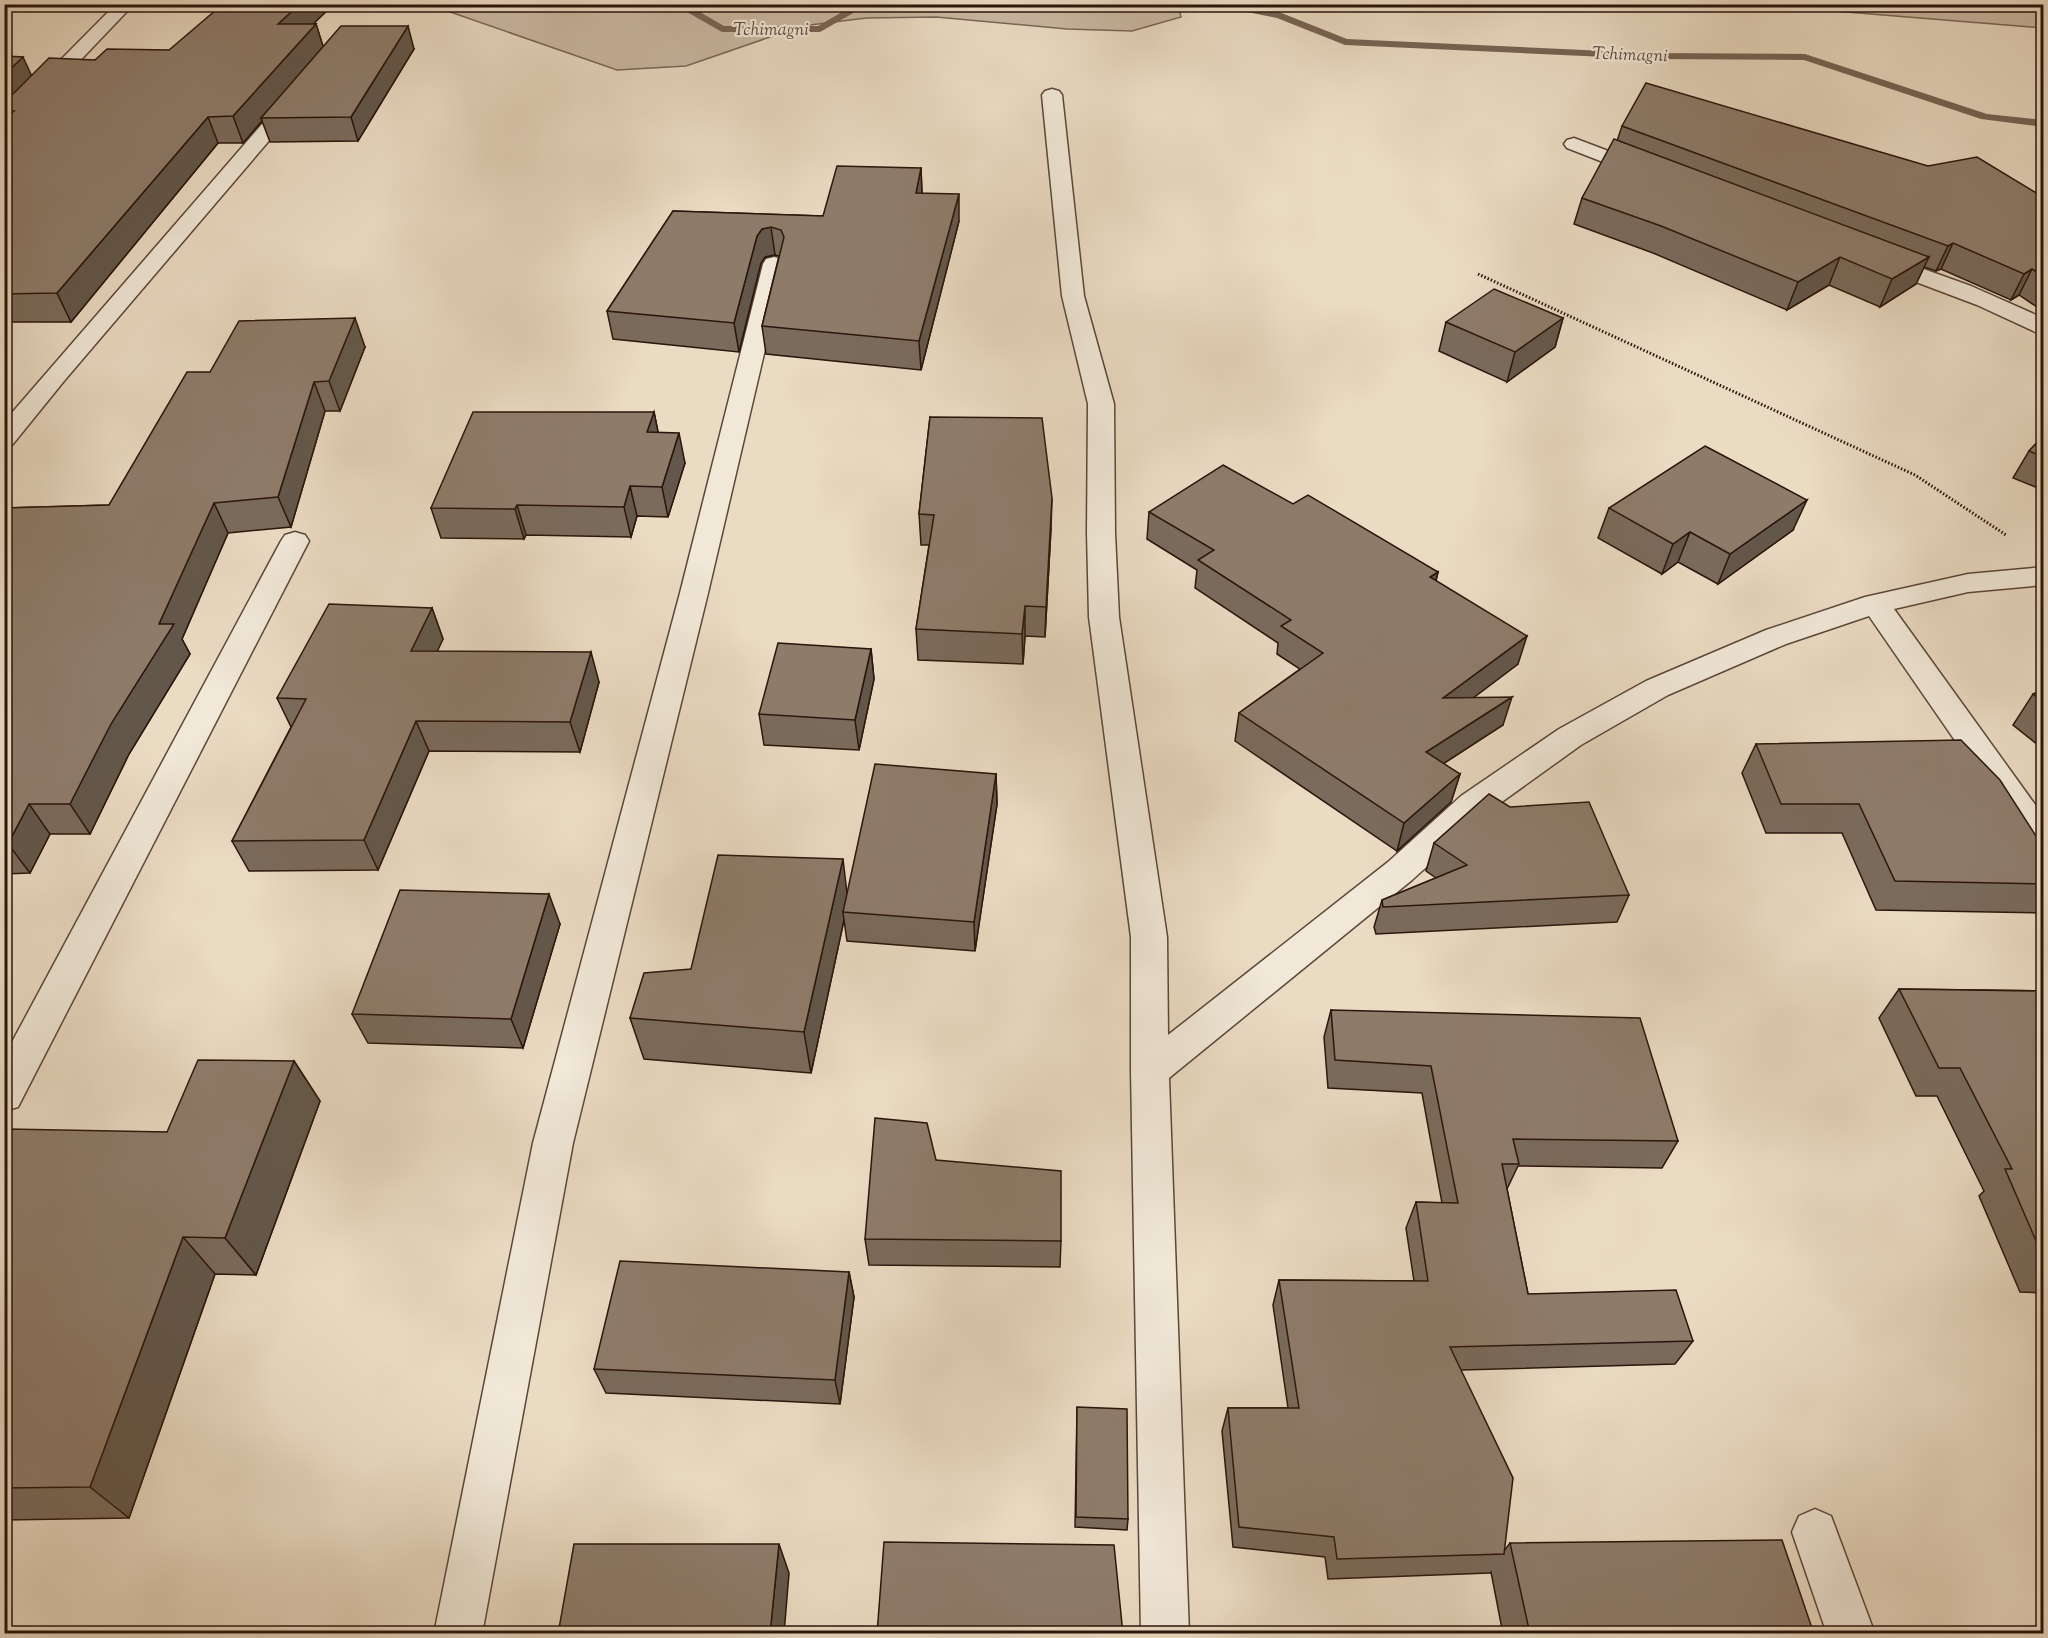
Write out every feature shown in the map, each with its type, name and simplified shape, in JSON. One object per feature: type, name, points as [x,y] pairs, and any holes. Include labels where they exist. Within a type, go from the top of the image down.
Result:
[{"type":"street","points":[[4,129],[126,4]]},
{"type":"street","points":[[4,439],[55,376],[307,84]]},
{"type":"street","points":[[1052,95],[1073,296],[1101,404],[1101,533],[1104,617],[1149,937],[1150,1071],[1165,1634]]},
{"type":"street","points":[[1574,144],[1661,177]]},
{"type":"street","points":[[1857,252],[2039,322]]},
{"type":"street","points":[[458,1634],[553,1143],[697,582],[774,264]]},
{"type":"street","points":[[4,1095],[295,541]]},
{"type":"street","points":[[1150,1071],[1400,871],[1473,806],[1570,736],[1657,688],[1776,637],[1875,604],[1968,583],[2043,576]]},
{"type":"street","points":[[1875,604],[2043,843]]},
{"type":"street","points":[[1815,1532],[1851,1634]]},
{"type":"path","points":[[1478,274],[1915,475],[2007,536]]},
{"type":"shaded area","points":[[1178,4],[1181,17],[1132,31],[1067,29],[936,17],[866,18],[802,26],[686,66],[617,70],[430,5]]},
{"type":"shaded area","points":[[1761,5],[2043,5],[2043,28]]},
{"type":"building","points":[[223,4],[300,4],[278,24],[316,24],[233,116],[208,117],[57,293],[4,294],[4,120],[14,111],[4,111],[4,103],[49,58],[95,60],[107,49],[169,50]]},
{"type":"building","points":[[341,26],[408,26],[351,117],[261,118]]},
{"type":"building","points":[[4,56],[23,57],[4,75]]},
{"type":"building","points":[[1646,83],[1928,166],[1977,157],[2043,197],[2043,276],[2032,269],[2024,274],[1953,243],[1948,246],[1622,126]]},
{"type":"building","points":[[1614,139],[1929,257],[1892,279],[1840,257],[1798,282],[1661,226],[1582,198]]},
{"type":"building","points":[[837,166],[921,168],[916,193],[959,194],[919,341],[762,326],[784,237],[781,230],[771,227],[762,229],[757,236],[734,323],[607,311],[673,211],[823,216]]},
{"type":"building","points":[[1494,289],[1563,318],[1515,352],[1446,322]]},
{"type":"building","points":[[355,318],[329,381],[314,382],[278,497],[214,503],[159,624],[174,624],[111,724],[70,804],[29,804],[8,844],[4,844],[4,508],[109,505],[187,372],[210,372],[239,321]]},
{"type":"building","points":[[473,412],[654,412],[647,432],[679,433],[662,487],[630,486],[624,507],[517,505],[515,509],[431,508]]},
{"type":"building","points":[[930,417],[1042,418],[1052,498],[1046,607],[1025,606],[1022,634],[916,629],[934,515],[919,514]]},
{"type":"building","points":[[2043,436],[2043,457],[2029,451]]},
{"type":"building","points":[[1705,446],[1807,500],[1730,554],[1690,532],[1673,544],[1609,508]]},
{"type":"building","points":[[1223,465],[1293,504],[1308,495],[1438,572],[1430,577],[1527,636],[1443,698],[1512,697],[1426,752],[1460,774],[1404,823],[1239,713],[1323,653],[1281,626],[1291,620],[1198,560],[1214,550],[1149,512]]},
{"type":"building","points":[[329,604],[432,608],[411,651],[591,652],[570,722],[416,721],[364,840],[232,841],[306,699],[277,698]]},
{"type":"building","points":[[778,643],[871,649],[855,720],[759,714]]},
{"type":"building","points":[[2043,690],[2043,702],[2033,694]]},
{"type":"building","points":[[1961,740],[2000,780],[2043,847],[2043,884],[1895,881],[1859,804],[1781,804],[1756,744]]},
{"type":"building","points":[[875,764],[996,774],[974,922],[843,912]]},
{"type":"building","points":[[1489,794],[1510,807],[1589,802],[1629,895],[1383,907],[1382,900],[1467,865],[1434,843]]},
{"type":"building","points":[[718,855],[843,859],[804,1032],[630,1018],[644,973],[691,969]]},
{"type":"building","points":[[400,890],[549,894],[511,1019],[352,1014]]},
{"type":"building","points":[[1899,989],[2043,991],[2043,1257],[2005,1169],[2012,1169],[1960,1068],[1939,1068]]},
{"type":"building","points":[[1331,1010],[1640,1018],[1678,1141],[1513,1139],[1519,1164],[1502,1164],[1528,1294],[1676,1290],[1693,1341],[1450,1347],[1513,1478],[1504,1554],[1337,1559],[1334,1537],[1239,1527],[1228,1408],[1299,1408],[1279,1280],[1428,1281],[1416,1202],[1458,1203],[1431,1066],[1335,1060]]},
{"type":"building","points":[[198,1060],[294,1061],[225,1238],[183,1237],[90,1487],[4,1488],[4,1135],[8,1129],[167,1132]]},
{"type":"building","points":[[875,1118],[927,1123],[936,1160],[1061,1171],[1061,1241],[865,1239]]},
{"type":"building","points":[[620,1261],[849,1272],[835,1380],[594,1369]]},
{"type":"building","points":[[1077,1407],[1127,1409],[1128,1519],[1076,1517]]},
{"type":"building","points":[[1782,1540],[1814,1634],[1530,1634],[1510,1543]]},
{"type":"building","points":[[884,1542],[1114,1545],[1123,1634],[877,1634]]},
{"type":"building","points":[[574,1544],[779,1544],[770,1634],[558,1634]]},
{"type":"waterway","name":"Tchimagni","points":[[678,4],[722,29],[820,29],[864,4]]},
{"type":"waterway","name":"Tchimagni","points":[[1212,4],[1279,15],[1345,42],[1649,56],[1805,57],[1985,117],[2044,124]]}]
